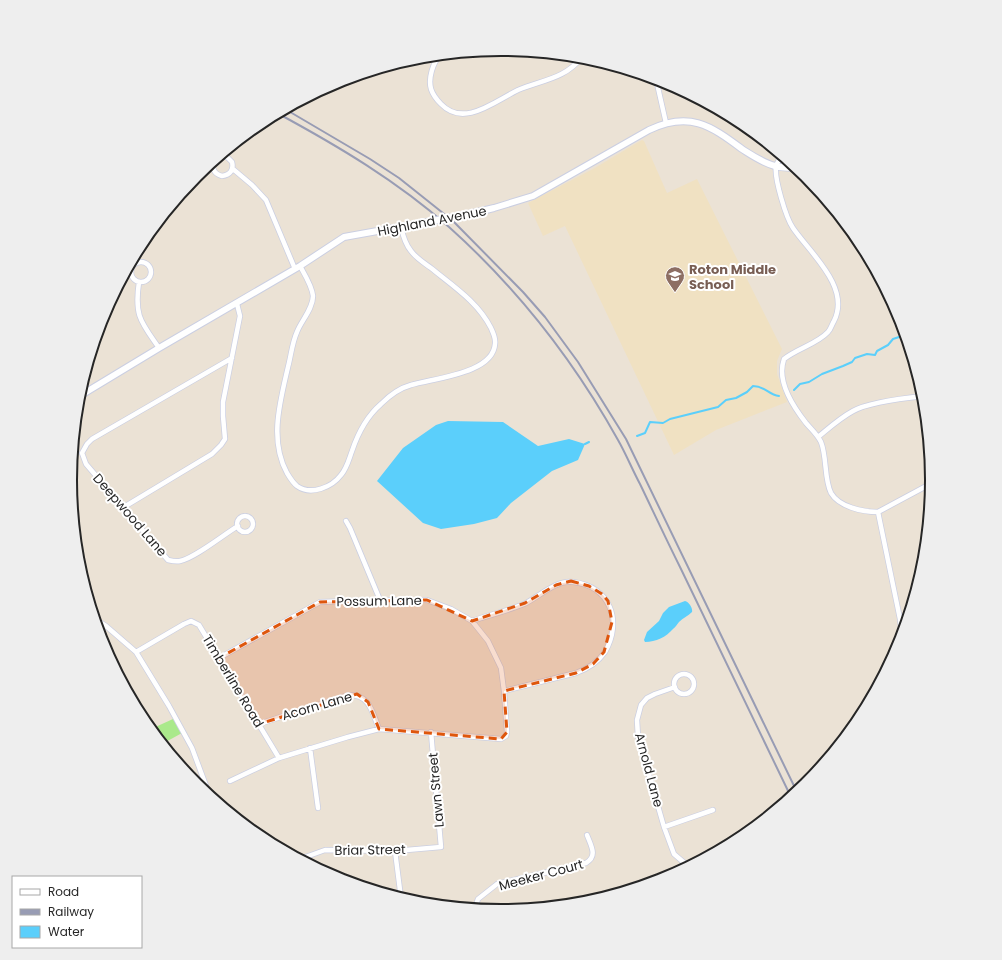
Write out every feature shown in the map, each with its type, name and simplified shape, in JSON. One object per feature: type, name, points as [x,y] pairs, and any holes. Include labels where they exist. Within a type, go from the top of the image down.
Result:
[{"type":"street","points":[[436,61],[431,76],[431,89],[437,100],[445,109],[454,114],[467,114],[481,110],[518,90],[566,73],[576,63]]},
{"type":"street","points":[[658,86],[666,123]]},
{"type":"street","name":"Highland Avenue","points":[[86,392],[297,268],[344,237],[469,214],[533,196],[649,130],[666,123],[676,121],[692,122],[708,126],[760,160],[776,167],[788,168]]},
{"type":"street","points":[[226,157],[230,159],[233,169],[252,185],[266,200],[297,268],[311,288],[313,296],[312,303],[296,333],[277,419],[282,460],[291,480],[300,488],[319,490],[330,485],[342,475],[362,426],[369,415],[398,391],[411,385],[467,371],[483,363],[494,351],[495,342],[493,333],[478,308],[412,253],[404,240],[401,227]]},
{"type":"street","points":[[779,160],[776,167],[778,185],[784,207],[792,227],[828,273],[835,288],[838,302],[837,315],[830,330],[820,339],[794,352],[784,359],[782,370],[785,387],[796,409],[821,443],[831,493],[839,501],[851,507],[867,512],[878,512],[925,487]]},
{"type":"street","points":[[213,168],[218,175],[222,176],[229,174],[233,169]]},
{"type":"street","points":[[131,273],[133,278],[139,282],[146,282],[149,279],[151,273],[149,266],[143,262],[137,263]]},
{"type":"street","points":[[139,282],[136,298],[137,310],[143,324],[159,348]]},
{"type":"street","points":[[124,507],[212,454],[225,439],[222,416],[240,316],[237,304]]},
{"type":"street","name":"Deepwood Lane","points":[[232,358],[92,439],[82,453],[86,464],[168,560],[174,562],[189,557],[238,526]]},
{"type":"street","points":[[818,438],[834,424],[854,410],[879,403],[917,397]]},
{"type":"street","points":[[878,512],[900,621]]},
{"type":"street","points":[[346,521],[380,600]]},
{"type":"street","points":[[472,621],[525,603],[556,585],[571,581],[597,590],[608,601],[611,611],[612,631],[604,652],[593,664],[585,670],[576,673],[504,691]]},
{"type":"street","name":"Possum Lane","points":[[219,658],[320,602],[427,600],[451,609],[472,621],[488,641],[501,668],[507,732],[506,736],[501,739],[431,732]]},
{"type":"street","name":"Timberline Road","points":[[136,652],[184,624],[191,621],[199,625],[279,758]]},
{"type":"street","points":[[103,624],[136,652],[169,706],[192,748],[205,784]]},
{"type":"street","name":"Arnold Lane","points":[[680,675],[688,675],[693,681],[693,688],[688,693],[680,693],[675,687],[675,680],[680,675]]},
{"type":"street","name":"Arnold Lane","points":[[675,687],[647,698],[641,705],[637,720],[638,737],[664,826],[674,854],[684,862]]},
{"type":"street","name":"Acorn Lane","points":[[259,724],[348,694],[357,694],[368,702],[379,729]]},
{"type":"street","points":[[230,781],[279,758],[379,729],[431,732]]},
{"type":"street","name":"Lawn Street","points":[[431,732],[441,847]]},
{"type":"street","points":[[310,748],[318,808]]},
{"type":"street","points":[[664,826],[713,810]]},
{"type":"street","name":"Meeker Court","points":[[477,903],[478,899],[497,884],[586,863],[591,860],[593,857],[593,852],[587,835]]},
{"type":"street","name":"Briar Street","points":[[307,857],[325,850],[395,851],[441,847]]},
{"type":"street","points":[[395,851],[400,892]]},
{"type":"highlighted area","points":[[571,581],[589,586],[602,594],[608,601],[612,622],[604,652],[593,664],[576,673],[504,691],[507,732],[501,739],[379,729],[368,702],[357,694],[259,724],[219,658],[320,602],[427,600],[472,621],[525,603],[556,585]]},
{"type":"shaded area","name":"Roton Middle School","points":[[642,140],[644,141],[667,193],[697,179],[782,349],[777,361],[777,374],[787,402],[716,430],[674,455],[565,226],[543,236],[528,203],[593,169]]},
{"type":"green space","points":[[173,719],[182,733],[167,741],[156,727]]},
{"type":"water","points":[[448,421],[503,422],[538,446],[569,439],[585,444],[578,460],[552,471],[511,503],[497,518],[474,524],[441,529],[423,523],[377,481],[403,448],[436,425]]},
{"type":"water","points":[[685,601],[690,605],[692,612],[664,637],[645,642],[644,640],[647,632],[659,621],[663,613],[669,607]]},
{"type":"waterway","points":[[794,390],[800,384],[809,382],[822,374],[852,362],[855,358],[867,354],[875,355],[877,351],[888,345],[893,339],[900,337]]},
{"type":"waterway","points":[[637,436],[645,433],[650,422],[663,423],[670,419],[718,407],[726,400],[736,398],[747,392],[753,386],[761,387],[772,394],[779,396]]},
{"type":"waterway","points":[[585,444],[589,442]]},
{"type":"railway","points":[[290,112],[370,159],[399,178],[453,221],[523,292],[545,317],[578,362],[626,439],[794,786]]},
{"type":"railway","points":[[283,116],[345,151],[388,179],[429,210],[474,250],[498,275],[521,300],[563,354],[583,382],[624,451],[789,792]]},
{"type":"place","name":"Roton Middle School","points":[[675,293]]}]
